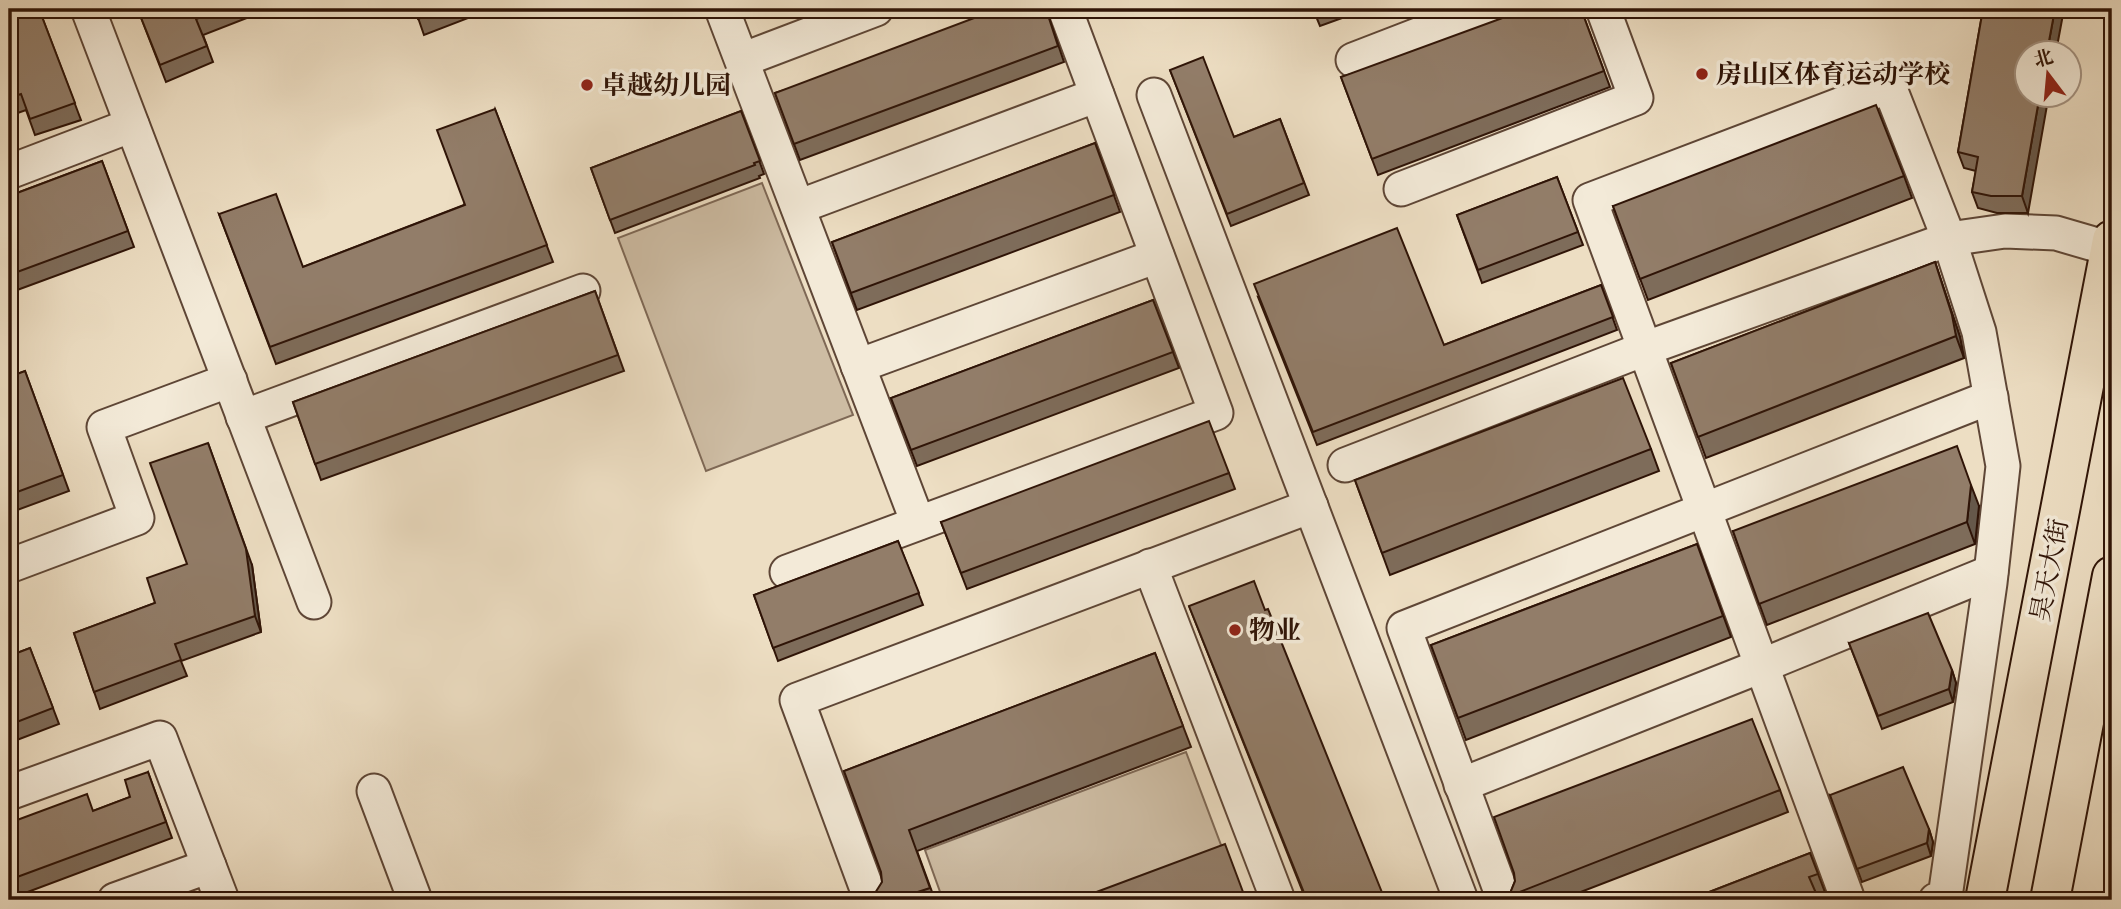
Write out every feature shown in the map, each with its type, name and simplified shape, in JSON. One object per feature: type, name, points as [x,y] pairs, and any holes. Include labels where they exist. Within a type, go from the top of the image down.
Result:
[{"type":"main road","name":"昊天大街","points":[[1986,900],[2111,244]]},
{"type":"main road","points":[[2050,900],[2112,576]]},
{"type":"street","points":[[88,9],[314,602]]},
{"type":"street","points":[[722,9],[918,523]]},
{"type":"street","points":[[742,60],[876,9]]},
{"type":"street","points":[[787,572],[1216,413],[1065,9]]},
{"type":"street","points":[[1353,60],[1485,9]]},
{"type":"street","points":[[1401,189],[1636,97],[1603,9]]},
{"type":"street","points":[[1848,900],[1816,855],[1761,666],[1590,200],[1889,86],[1949,239],[1979,332],[2003,466],[1991,572],[1945,897],[1936,900]]},
{"type":"street","points":[[798,207],[1097,94]]},
{"type":"street","points":[[1154,95],[1461,900]]},
{"type":"street","points":[[9,172],[132,125]]},
{"type":"street","points":[[1345,465],[1644,349],[1949,239],[2005,231],[2056,233],[2111,244]]},
{"type":"street","points":[[858,366],[1157,256]]},
{"type":"street","points":[[243,417],[583,291]]},
{"type":"street","points":[[9,566],[137,518],[104,427],[230,380]]},
{"type":"street","points":[[1504,900],[1404,628],[1991,397]]},
{"type":"street","points":[[871,900],[797,700],[1311,506]]},
{"type":"street","points":[[1150,566],[1278,900]]},
{"type":"street","points":[[1461,785],[1991,572]]},
{"type":"street","points":[[9,793],[160,738],[222,900]]},
{"type":"street","points":[[374,791],[415,900]]},
{"type":"street","points":[[115,900],[209,866]]},
{"type":"shaded area","points":[[762,183],[853,415],[706,471],[618,238]]},
{"type":"shaded area","points":[[1186,752],[1227,861],[1121,900],[943,900],[925,850]]},
{"type":"building","points":[[9,9],[39,9],[75,103],[30,119],[21,94],[9,98]]},
{"type":"building","points":[[155,9],[223,9],[196,19],[207,46],[160,65],[140,15]]},
{"type":"building","points":[[415,9],[444,9],[418,19]]},
{"type":"building","points":[[998,9],[1046,9],[1058,46],[794,144],[775,93]]},
{"type":"building","points":[[1527,9],[1581,9],[1604,71],[1372,159],[1341,77]]},
{"type":"building","points":[[1983,9],[2055,9],[2050,38],[2012,38],[2012,108],[2038,108],[2022,196],[1991,196],[1972,192],[1978,157],[1958,152]]},
{"type":"building","points":[[1203,57],[1234,137],[1280,119],[1304,183],[1227,214],[1170,70]]},
{"type":"building","points":[[1876,105],[1904,176],[1640,279],[1613,206]]},
{"type":"building","points":[[495,109],[547,245],[270,347],[219,214],[276,194],[303,267],[465,205],[437,130]]},
{"type":"building","points":[[741,111],[760,161],[610,220],[591,168]]},
{"type":"building","points":[[1095,143],[1114,195],[851,293],[832,242]]},
{"type":"building","points":[[102,161],[128,231],[9,275],[9,196]]},
{"type":"building","points":[[1557,177],[1578,232],[1478,270],[1457,215]]},
{"type":"building","points":[[1397,228],[1444,345],[1601,285],[1613,317],[1313,432],[1254,284]]},
{"type":"building","points":[[1935,262],[1956,336],[1698,437],[1671,363]]},
{"type":"building","points":[[595,291],[618,355],[315,464],[293,402]]},
{"type":"building","points":[[1153,300],[1173,352],[911,450],[891,398]]},
{"type":"building","points":[[25,371],[63,475],[9,495],[9,377]]},
{"type":"building","points":[[1623,378],[1651,449],[1382,553],[1355,480]]},
{"type":"building","points":[[1209,421],[1229,473],[961,573],[941,522]]},
{"type":"building","points":[[208,443],[246,549],[255,616],[175,644],[181,660],[94,692],[74,633],[155,603],[147,578],[187,564],[150,463]]},
{"type":"building","points":[[1957,446],[1971,485],[1967,522],[1759,604],[1733,531]]},
{"type":"building","points":[[898,541],[919,593],[773,648],[754,595]]},
{"type":"building","points":[[1697,544],[1723,616],[1458,718],[1431,645]]},
{"type":"building","points":[[1254,581],[1265,610],[1268,609],[1385,900],[1307,900],[1189,606]]},
{"type":"building","points":[[1928,613],[1952,670],[1949,689],[1878,716],[1849,643]]},
{"type":"building","points":[[30,648],[53,708],[9,725],[9,656]]},
{"type":"building","points":[[1155,653],[1183,726],[909,830],[930,888],[893,900],[878,900],[875,893],[882,882],[881,872],[844,771]]},
{"type":"building","points":[[1752,719],[1780,790],[1512,895],[1514,873],[1494,817]]},
{"type":"building","points":[[1903,767],[1929,829],[1927,843],[1857,869],[1830,795]]},
{"type":"building","points":[[148,772],[166,822],[9,880],[9,823],[87,794],[93,811],[130,797],[125,780]]},
{"type":"building","points":[[1225,844],[1246,900],[1075,900]]},
{"type":"building","points":[[1810,853],[1818,874],[1809,877],[1819,900],[1677,900],[1687,896],[1699,896]]},
{"type":"place","name":"房山区体育运动学校","points":[[1702,74]]},
{"type":"place","name":"卓越幼儿园","points":[[587,85]]},
{"type":"place","name":"物业","points":[[1235,630]]}]
